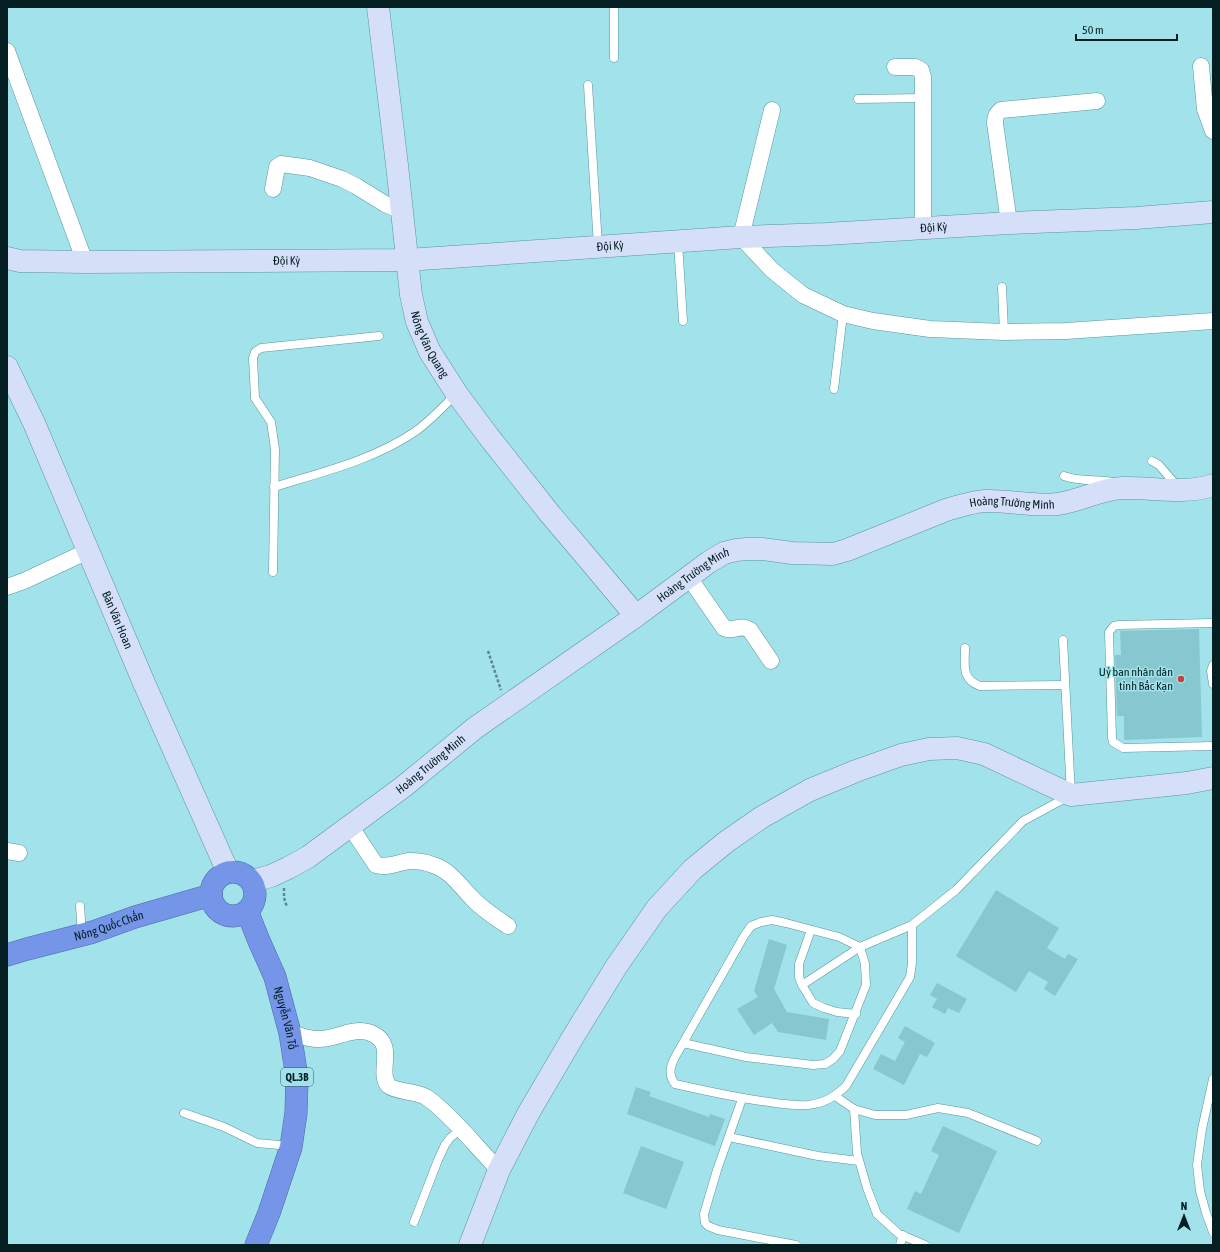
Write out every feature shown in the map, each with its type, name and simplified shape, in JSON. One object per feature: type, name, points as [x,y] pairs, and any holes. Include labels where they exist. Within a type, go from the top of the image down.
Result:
[{"type":"highway","points":[[235,871],[247,876],[252,881],[255,889],[253,905],[240,915],[232,916],[224,914],[218,910],[213,903],[211,895],[213,883],[217,878],[228,872],[235,871]]},
{"type":"highway","name":"Nông Quốc Chấn","points":[[7,955],[87,934],[135,917],[211,895]]},
{"type":"highway","name":"Nguyễn Văn Tố","points":[[247,911],[275,977],[290,1033],[297,1078],[296,1114],[291,1147],[269,1213],[256,1245]]},
{"type":"street","name":"Nông Văn Quang","points":[[378,7],[411,296],[417,322],[430,352],[457,394],[550,514],[636,616]]},
{"type":"street","points":[[7,51],[85,262]]},
{"type":"street","points":[[1200,66],[1205,109],[1213,132]]},
{"type":"street","points":[[895,67],[915,67],[921,70],[924,77],[924,228]]},
{"type":"street","points":[[1009,223],[995,123],[995,116],[997,112],[1001,110],[1097,101]]},
{"type":"street","points":[[772,110],[741,237],[772,270],[803,295],[824,306],[842,314],[873,321],[930,329],[1004,332],[1066,331],[1213,322]]},
{"type":"street","points":[[273,189],[277,167],[280,164],[310,168],[342,179],[385,204],[402,211]]},
{"type":"street","name":"Đội Kỳ","points":[[11,263],[408,260],[741,237],[1129,218],[1213,212]]},
{"type":"street","name":"Bàn Văn Hoan","points":[[7,367],[34,423],[151,698],[228,872]]},
{"type":"street","name":"Hoàng Trường Minh","points":[[252,881],[271,876],[308,857],[403,787],[475,728],[636,616],[688,576],[724,553],[736,550],[762,549],[792,553],[833,554],[847,550],[946,510],[961,505],[985,501],[1058,504],[1110,489],[1180,490],[1213,486]]},
{"type":"street","points":[[7,587],[31,578],[88,551]]},
{"type":"street","points":[[688,576],[724,628],[726,630],[746,627],[750,630],[770,661]]},
{"type":"street","points":[[470,1245],[499,1170],[529,1112],[572,1037],[616,967],[658,908],[693,869],[726,842],[762,817],[810,790],[856,771],[901,755],[929,749],[957,748],[984,754],[1071,795],[1187,783],[1213,778]]},
{"type":"street","points":[[350,826],[376,865],[389,866],[409,861],[434,865],[451,876],[472,899],[490,914],[508,926]]},
{"type":"street","points":[[290,1033],[316,1039],[330,1038],[344,1033],[357,1031],[374,1035],[380,1039],[383,1044],[385,1053],[385,1081],[389,1086],[395,1089],[417,1093],[426,1097],[461,1129],[499,1170]]},
{"type":"lane","points":[[614,7],[614,58]]},
{"type":"lane","points":[[588,85],[598,247]]},
{"type":"lane","points":[[858,99],[924,98]]},
{"type":"lane","points":[[678,241],[683,321]]},
{"type":"lane","points":[[1002,287],[1004,332]]},
{"type":"lane","points":[[834,389],[842,314]]},
{"type":"lane","points":[[273,572],[275,449],[270,422],[255,398],[253,358],[255,352],[260,348],[379,336]]},
{"type":"lane","points":[[274,486],[362,458],[398,442],[416,431],[432,418],[457,394]]},
{"type":"lane","points":[[1152,461],[1159,465],[1180,490]]},
{"type":"lane","points":[[1064,476],[1071,479],[1103,480],[1114,482],[1124,488]]},
{"type":"lane","points":[[1213,623],[1119,625],[1114,626],[1109,632],[1110,699],[1113,742],[1123,748],[1213,746]]},
{"type":"lane","points":[[802,985],[860,947],[912,925],[956,890],[1023,821],[1071,795],[1063,640]]},
{"type":"lane","points":[[965,648],[965,672],[968,679],[980,686],[1065,685]]},
{"type":"lane","points":[[1213,666],[1211,671],[1213,683]]},
{"type":"lane","points":[[80,906],[87,934]]},
{"type":"lane","points":[[683,1043],[746,1056],[813,1065],[825,1064],[833,1059],[840,1051],[856,1014],[866,985],[865,964],[860,947],[839,937],[772,920],[751,926],[683,1043],[673,1061],[670,1071],[671,1079],[675,1084],[742,1099],[794,1105],[809,1105],[835,1096],[846,1086],[910,976],[912,963],[912,925]]},
{"type":"lane","points":[[811,930],[799,964],[799,977],[802,985],[813,1003],[837,1012],[856,1014]]},
{"type":"lane","points":[[1213,1079],[1202,1129],[1197,1165],[1200,1191],[1213,1232]]},
{"type":"lane","points":[[835,1096],[854,1109],[875,1115],[906,1115],[938,1108],[968,1113],[1037,1141]]},
{"type":"lane","points":[[742,1099],[704,1214],[704,1222],[708,1226],[718,1230],[796,1245]]},
{"type":"lane","points":[[854,1109],[857,1153],[867,1188],[877,1214],[899,1234],[925,1245]]},
{"type":"lane","points":[[184,1113],[224,1127],[257,1142],[291,1147]]},
{"type":"lane","points":[[414,1222],[444,1145],[461,1129]]},
{"type":"lane","points":[[729,1137],[818,1156],[859,1161]]},
{"type":"lane","points":[[900,1245],[903,1236]]},
{"type":"path","points":[[488,651],[507,706]]},
{"type":"building","name":"Uỷ ban nhân dân tỉnh Bắc Kạn","points":[[1199,629],[1202,737],[1124,740],[1124,716],[1117,716],[1115,655],[1121,655],[1120,631]]},
{"type":"building","points":[[996,890],[1059,928],[1047,948],[1065,959],[1068,954],[1078,959],[1055,996],[1044,989],[1048,982],[1029,971],[1016,992],[956,956]]},
{"type":"building","points":[[769,939],[787,945],[774,989],[787,1012],[829,1019],[826,1040],[778,1032],[772,1023],[754,1035],[737,1009],[758,997],[754,991]]},
{"type":"building","points":[[937,983],[967,999],[959,1013],[948,1008],[945,1014],[932,1007],[937,999],[930,995]]},
{"type":"building","points":[[905,1026],[935,1043],[927,1057],[920,1054],[904,1085],[873,1069],[881,1054],[895,1061],[905,1042],[898,1038]]},
{"type":"building","points":[[636,1087],[651,1092],[649,1096],[709,1117],[710,1114],[725,1119],[715,1146],[627,1114]]},
{"type":"building","points":[[943,1126],[997,1151],[959,1233],[907,1209],[915,1191],[921,1194],[939,1155],[931,1151]]},
{"type":"building","points":[[641,1146],[684,1162],[666,1209],[623,1193]]},
{"type":"place","name":"Uỷ ban nhân dân tỉnh Bắc Kạn","points":[[1181,679]]}]
